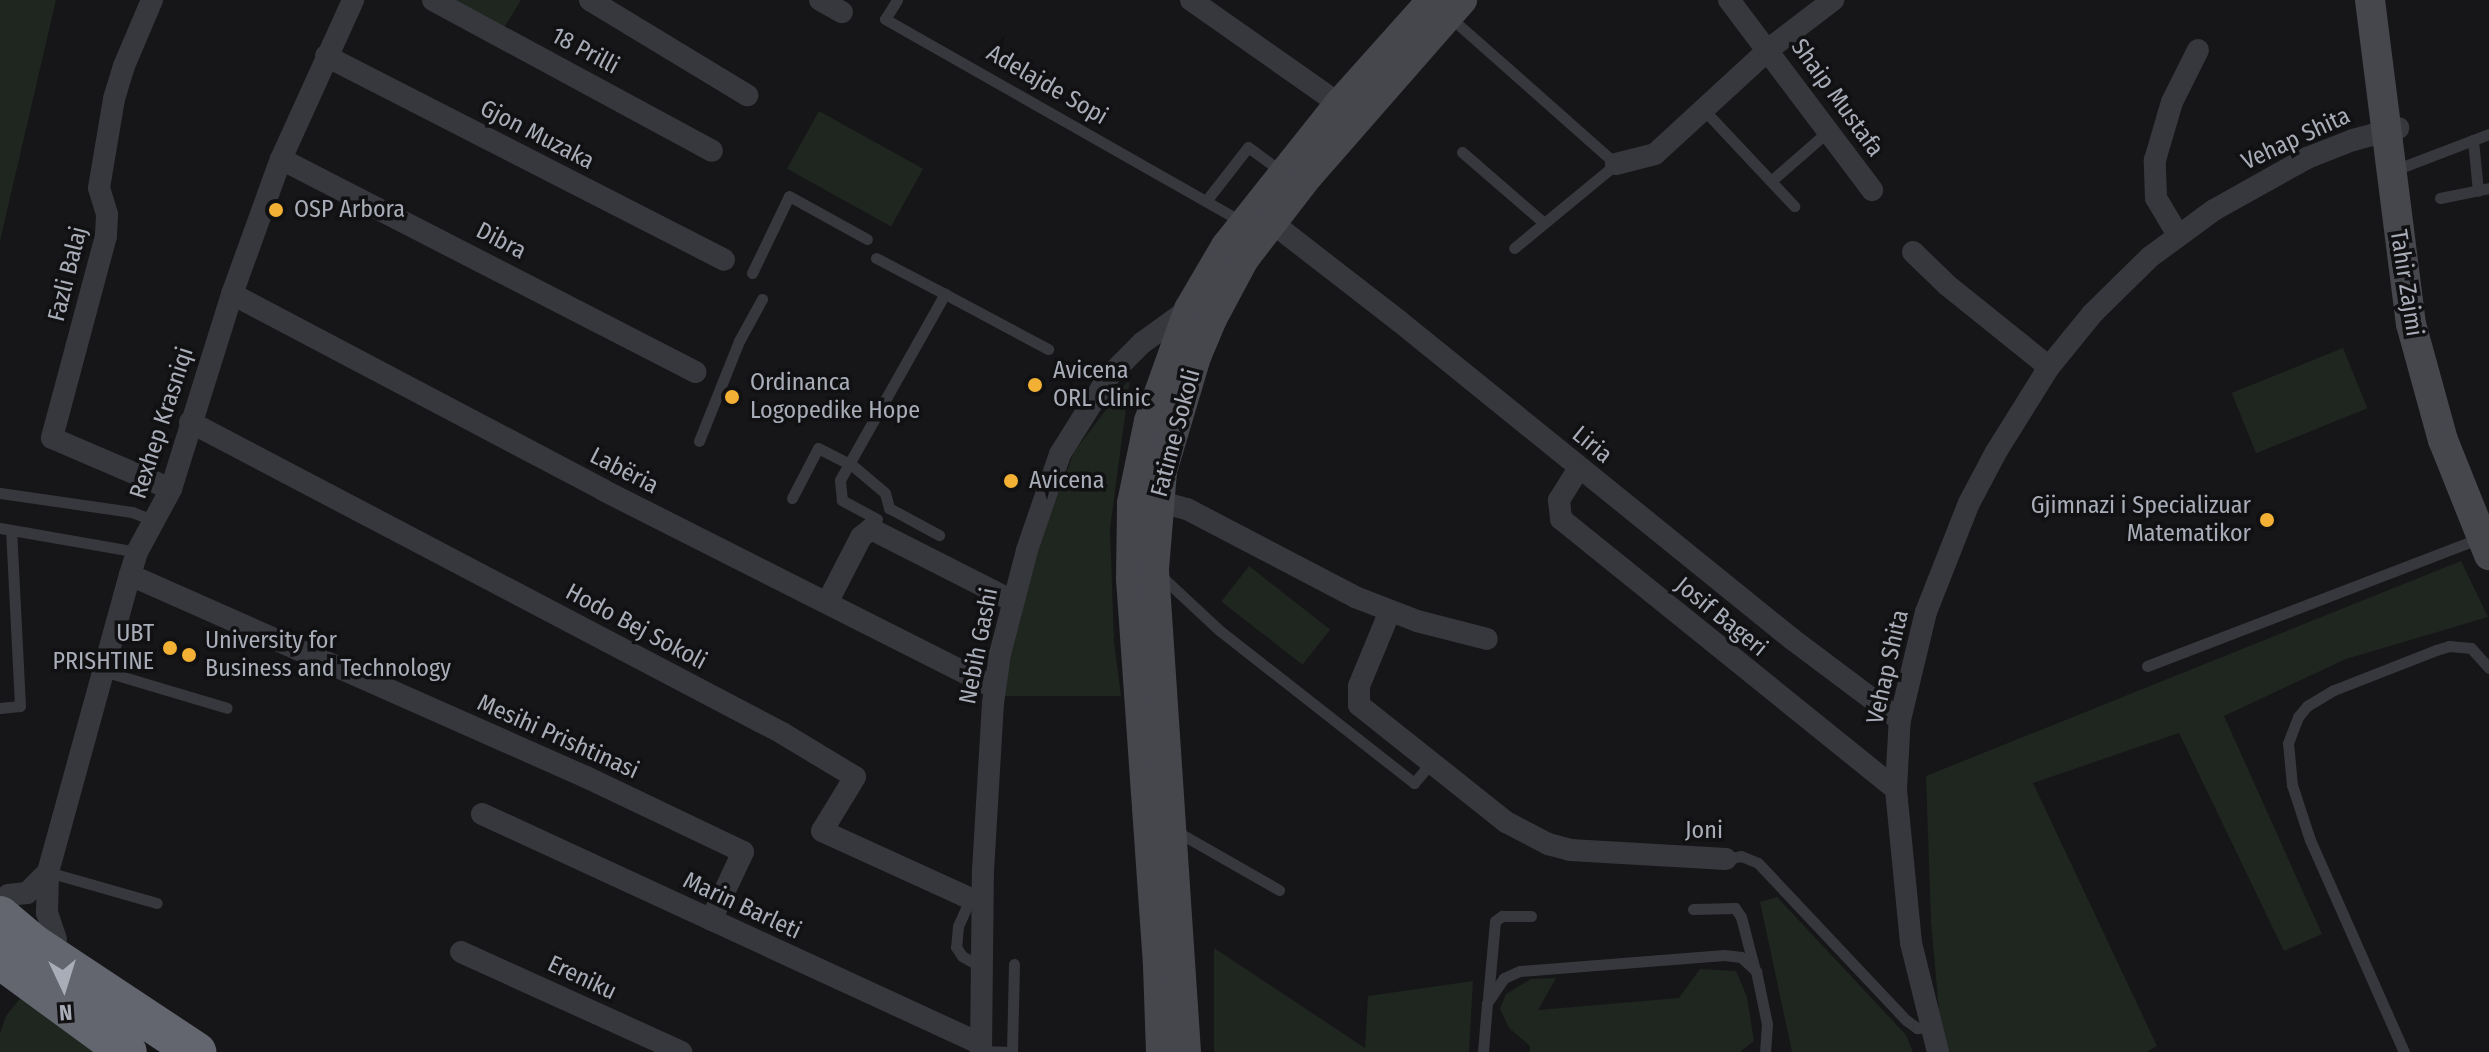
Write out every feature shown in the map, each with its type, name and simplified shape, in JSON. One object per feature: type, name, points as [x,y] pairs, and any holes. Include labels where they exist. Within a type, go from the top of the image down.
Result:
[{"type":"highway","points":[[3,899],[56,939],[147,1018]]},
{"type":"highway","points":[[3,899],[55,959],[196,1052]]},
{"type":"highway","points":[[0,942],[92,1027]]},
{"type":"highway","points":[[0,959],[127,1052]]},
{"type":"street","name":"Fazli Balaj","points":[[152,0],[124,66],[114,99],[99,188],[107,215],[106,236],[52,438],[171,489]]},
{"type":"street","name":"Rexhep Krasniqi","points":[[56,939],[47,913],[48,872],[137,552],[171,489],[232,294],[281,159],[353,0]]},
{"type":"street","name":"18 Prilli","points":[[433,0],[712,151]]},
{"type":"street","points":[[590,0],[747,95]]},
{"type":"street","points":[[820,0],[842,12]]},
{"type":"street","points":[[1191,0],[1339,104]]},
{"type":"street","name":"Fatime Sokoli","points":[[1186,1052],[1154,569],[1157,501],[1155,447],[1173,346],[1189,309],[1256,217],[1282,172],[1432,0]]},
{"type":"street","name":"Shaip Mustafa","points":[[1729,0],[1769,49],[1826,133],[1872,190]]},
{"type":"street","points":[[1616,164],[1655,154],[1769,49],[1833,0]]},
{"type":"street","name":"Tahir Zajmi","points":[[2370,0],[2397,169],[2433,354],[2487,535]]},
{"type":"street","name":"Tahir Zajmi","points":[[2387,0],[2392,129]]},
{"type":"street","name":"Fatime Sokoli","points":[[1161,1052],[1158,965],[1131,579],[1132,503],[1212,319],[1244,259],[1256,217],[1461,13]]},
{"type":"street","points":[[2178,235],[2156,198],[2155,160],[2172,102],[2198,50]]},
{"type":"street","name":"Gjon Muzaka","points":[[326,56],[724,260]]},
{"type":"street","name":"Vehap Shita","points":[[1938,1052],[1911,943],[1896,789],[1900,720],[1926,612],[1946,557],[1996,452],[2049,367],[2112,293],[2178,235],[2214,210],[2307,158],[2392,129]]},
{"type":"street","name":"Dibra","points":[[281,159],[696,372]]},
{"type":"street","name":"Liria","points":[[1256,217],[1579,468],[1792,639],[1900,720]]},
{"type":"street","points":[[1913,252],[1969,304],[2049,367]]},
{"type":"street","name":"Labëria","points":[[232,294],[995,688]]},
{"type":"street","name":"Nebih Gashi","points":[[981,1049],[983,871],[995,688],[1013,601],[1060,454],[1125,358],[1189,309]]},
{"type":"street","name":"Hodo Bej Sokoli","points":[[190,422],[769,726],[831,762],[855,777],[822,831],[971,899]]},
{"type":"street","name":"Josif Bageri","points":[[1579,468],[1559,500],[1561,519],[1896,789]]},
{"type":"street","points":[[1157,501],[1187,509],[1390,611],[1487,639]]},
{"type":"street","points":[[827,603],[861,537],[871,529],[1013,601]]},
{"type":"street","name":"Mesihi Prishtinasi","points":[[130,575],[572,771],[743,852],[711,920]]},
{"type":"street","name":"Joni","points":[[1390,611],[1359,686],[1359,705],[1506,822],[1548,844],[1593,853],[1726,859]]},
{"type":"street","name":"Marin Barleti","points":[[482,814],[981,1049]]},
{"type":"street","points":[[3,899],[27,893],[48,872]]},
{"type":"street","name":"Ereniku","points":[[461,952],[681,1052]]},
{"type":"lane","name":"Adelajde Sopi","points":[[897,0],[885,19],[1206,201],[1256,217]]},
{"type":"lane","points":[[1461,13],[1616,164],[1514,248]]},
{"type":"lane","points":[[1704,110],[1794,206]]},
{"type":"lane","points":[[1771,181],[1826,133]]},
{"type":"lane","points":[[2397,169],[2489,134]]},
{"type":"lane","points":[[2440,198],[2484,190],[2473,140]]},
{"type":"lane","points":[[1206,201],[1248,147],[1282,172]]},
{"type":"lane","points":[[1462,152],[1544,223]]},
{"type":"lane","points":[[752,273],[789,196],[867,239]]},
{"type":"lane","points":[[876,258],[1048,349]]},
{"type":"lane","points":[[877,519],[847,504],[839,494],[843,473],[852,465],[945,294]]},
{"type":"lane","points":[[699,441],[739,341],[762,299]]},
{"type":"lane","points":[[792,498],[818,448],[852,465],[885,493],[889,508],[939,535]]},
{"type":"lane","points":[[0,493],[132,512],[156,521]]},
{"type":"lane","points":[[0,708],[20,706],[6,529],[137,552]]},
{"type":"lane","points":[[2147,666],[2487,535]]},
{"type":"lane","points":[[1154,569],[1230,638],[1414,783],[1431,763]]},
{"type":"lane","points":[[2404,1052],[2310,840],[2292,785],[2288,743],[2298,717],[2307,706],[2334,690],[2436,650],[2449,646],[2471,648],[2489,668]]},
{"type":"lane","points":[[103,671],[227,708]]},
{"type":"lane","points":[[1173,830],[1279,890]]},
{"type":"lane","name":"Joni","points":[[1726,859],[1741,856],[1758,863],[1906,1020],[1917,1028],[1931,1027]]},
{"type":"lane","points":[[981,967],[962,956],[956,947],[958,926],[983,871]]},
{"type":"lane","points":[[48,872],[157,903]]},
{"type":"lane","points":[[1693,909],[1735,908],[1756,971],[1767,1024],[1765,1052]]},
{"type":"lane","points":[[1483,1052],[1495,921],[1502,916],[1531,916]]},
{"type":"lane","points":[[1487,1003],[1504,978],[1536,968],[1733,955],[1741,957],[1756,971]]},
{"type":"lane","points":[[981,1049],[1012,1052],[1014,964]]},
{"type":"shaded area","points":[[0,0],[56,0],[0,241]]},
{"type":"shaded area","points":[[448,0],[521,0],[502,31]]},
{"type":"shaded area","points":[[819,111],[923,169],[891,226],[787,169]]},
{"type":"shaded area","points":[[2343,348],[2367,408],[2256,453],[2232,393]]},
{"type":"shaded area","points":[[1130,378],[1110,529],[1114,641],[1121,696],[996,696],[1037,551],[1074,452]]},
{"type":"shaded area","points":[[2461,561],[2488,617],[2346,659],[2224,716],[2322,934],[2284,951],[2179,733],[2033,783],[2157,1046],[2147,1052],[1948,1052],[1941,1033],[1931,921],[1926,776]]},
{"type":"shaded area","points":[[1249,566],[1330,629],[1302,665],[1221,601]]},
{"type":"shaded area","points":[[1777,897],[1906,1035],[1913,1052],[1792,1052],[1760,902]]},
{"type":"shaded area","points":[[1214,948],[1365,1048],[1368,996],[1473,981],[1469,1052],[1214,1052]]},
{"type":"shaded area","points":[[1700,969],[1736,971],[1747,997],[1754,1041],[1740,1052],[1530,1052],[1530,1046],[1509,1028],[1500,1009],[1506,994],[1531,979],[1556,978],[1538,1010],[1679,998]]},
{"type":"shaded area","points":[[21,997],[94,1052],[0,1052],[0,1033],[6,1016]]},
{"type":"place","name":"OSP Arbora","points":[[276,210]]},
{"type":"place","name":"Avicena ORL Clinic","points":[[1035,385]]},
{"type":"place","name":"Ordinanca Logopedike Hope","points":[[732,397]]},
{"type":"place","name":"Avicena","points":[[1011,481]]},
{"type":"place","name":"Gjimnazi i Specializuar Matematikor","points":[[2267,520]]},
{"type":"place","name":"UBT PRISHTINE","points":[[170,648]]},
{"type":"place","name":"University for Business and Technology","points":[[189,655]]}]
